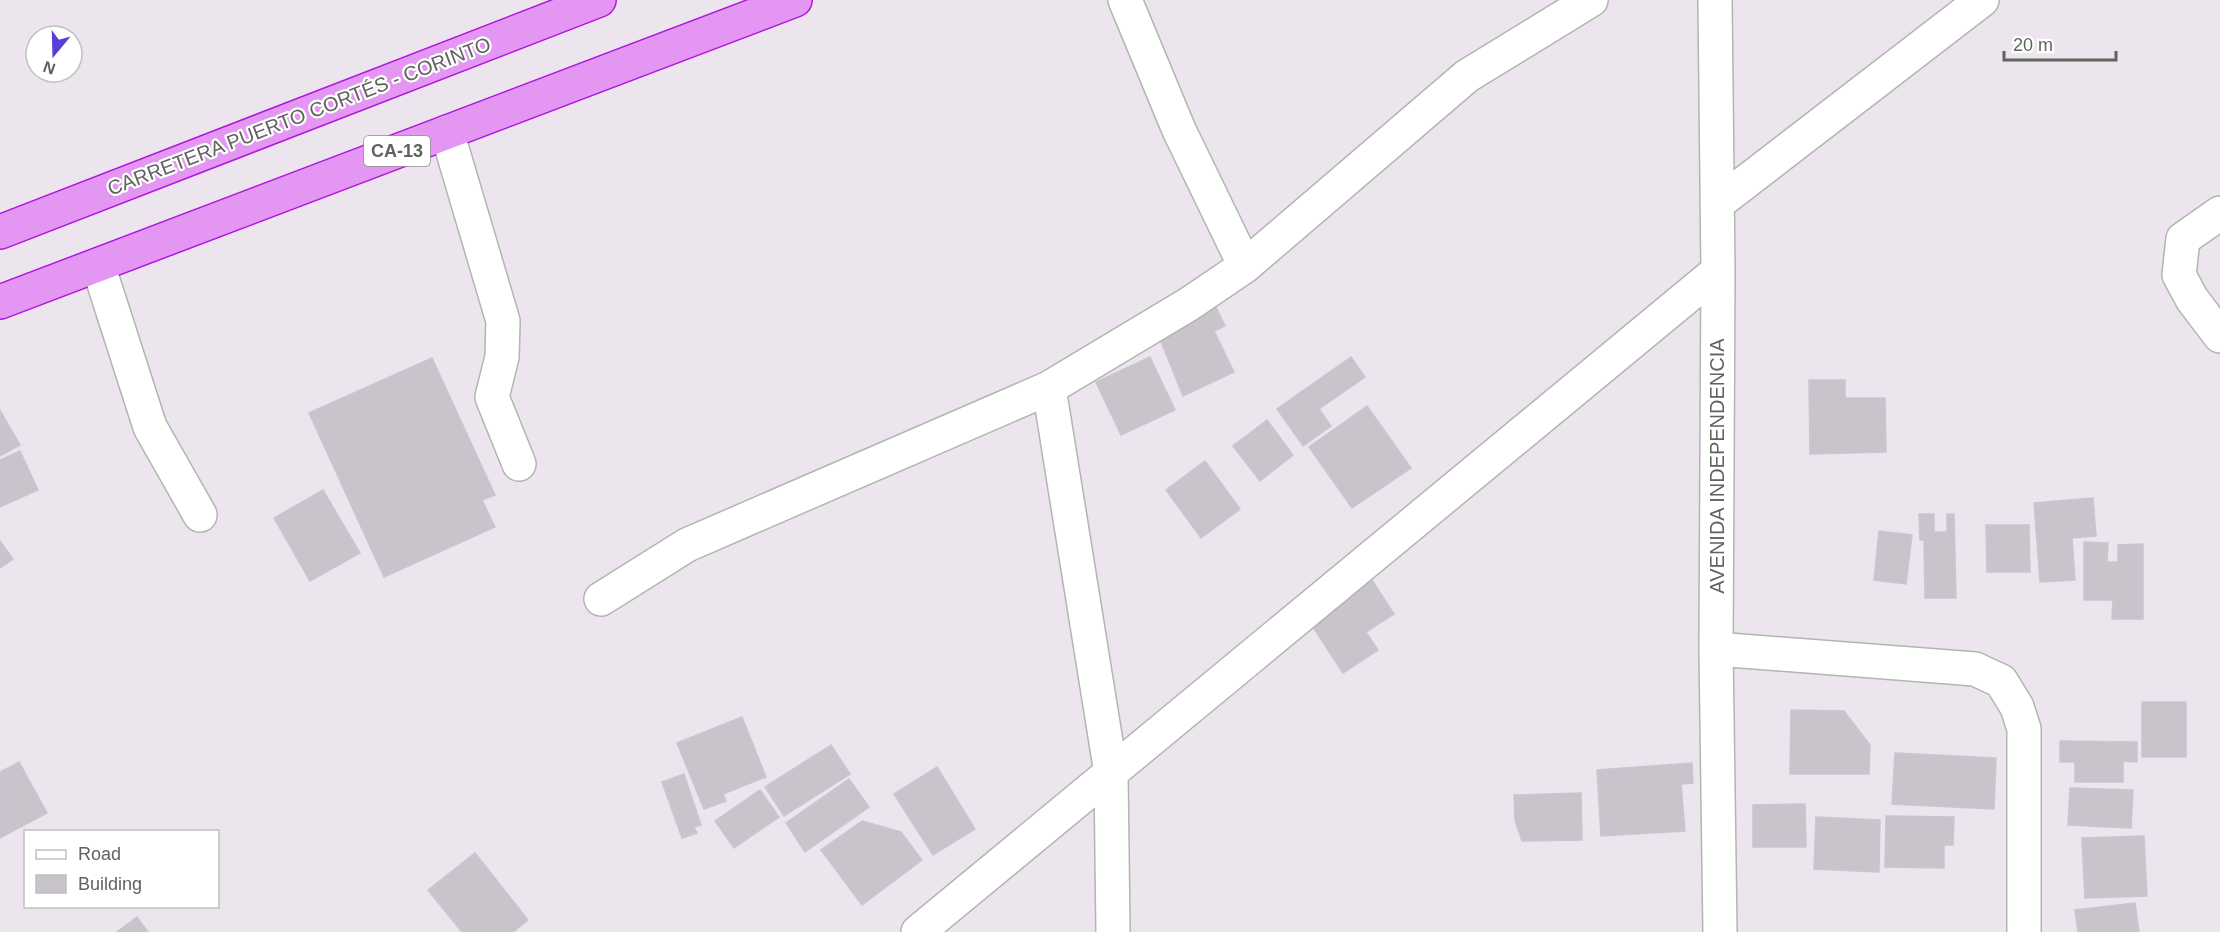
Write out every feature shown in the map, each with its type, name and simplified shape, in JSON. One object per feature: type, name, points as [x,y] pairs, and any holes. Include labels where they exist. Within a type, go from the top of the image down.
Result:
[{"type":"highway","name":"CARRETERA PUERTO CORTÉS - CORINTO","points":[[0,232],[556,7],[599,0]]},
{"type":"highway","name":"CA-13","points":[[0,302],[795,0]]},
{"type":"street","points":[[1125,0],[1179,130],[1245,266]]},
{"type":"street","points":[[601,599],[687,545],[1049,388],[1189,304],[1245,266],[1467,76],[1591,0]]},
{"type":"street","name":"AVENIDA INDEPENDENCIA","points":[[1715,0],[1718,271],[1716,649],[1720,932]]},
{"type":"street","points":[[1717,204],[1982,0]]},
{"type":"street","points":[[447,132],[503,321],[502,357],[492,397],[519,464]]},
{"type":"street","points":[[2220,213],[2183,239],[2179,274],[2192,299],[2220,336]]},
{"type":"street","points":[[98,265],[150,426],[200,515]]},
{"type":"street","points":[[918,932],[1718,271]]},
{"type":"street","points":[[1049,388],[1111,772],[1113,932]]},
{"type":"street","points":[[1716,649],[1975,669],[2001,681],[2017,707],[2024,729],[2024,932]]},
{"type":"building","points":[[1210,295],[1225,326],[1214,331],[1234,372],[1183,396],[1156,329]]},
{"type":"building","points":[[1150,357],[1175,410],[1121,435],[1096,382]]},
{"type":"building","points":[[1351,357],[1365,377],[1319,409],[1331,426],[1303,446],[1277,409]]},
{"type":"building","points":[[432,358],[495,495],[482,500],[495,527],[384,577],[309,413]]},
{"type":"building","points":[[1809,380],[1845,380],[1845,398],[1885,398],[1886,452],[1810,454]]},
{"type":"building","points":[[1367,406],[1411,468],[1352,508],[1309,447]]},
{"type":"building","points":[[0,410],[20,445],[0,456]]},
{"type":"building","points":[[1267,420],[1293,455],[1260,481],[1233,446]]},
{"type":"building","points":[[20,451],[38,490],[0,507],[0,460]]},
{"type":"building","points":[[1205,461],[1240,509],[1201,538],[1166,490]]},
{"type":"building","points":[[323,490],[360,553],[310,581],[274,518]]},
{"type":"building","points":[[2093,498],[2096,536],[2072,538],[2075,580],[2040,582],[2034,503]]},
{"type":"building","points":[[1919,514],[1934,514],[1934,532],[1947,532],[1947,514],[1954,514],[1956,598],[1925,598],[1924,540],[1920,540]]},
{"type":"building","points":[[1986,525],[2029,525],[2030,572],[1987,572]]},
{"type":"building","points":[[1879,531],[1912,535],[1906,584],[1874,580]]},
{"type":"building","points":[[0,541],[13,559],[0,568]]},
{"type":"building","points":[[2084,542],[2108,543],[2107,562],[2118,562],[2118,545],[2143,544],[2143,619],[2112,619],[2113,600],[2084,600]]},
{"type":"building","points":[[1368,574],[1394,614],[1366,632],[1378,650],[1343,673],[1305,615]]},
{"type":"building","points":[[2142,702],[2186,702],[2186,757],[2142,757]]},
{"type":"building","points":[[1791,710],[1844,711],[1870,745],[1869,774],[1790,774]]},
{"type":"building","points":[[742,717],[766,777],[723,794],[726,801],[704,809],[677,743]]},
{"type":"building","points":[[2060,741],[2137,742],[2137,762],[2123,761],[2123,782],[2075,782],[2075,762],[2060,762]]},
{"type":"building","points":[[831,745],[850,774],[784,816],[765,787]]},
{"type":"building","points":[[1895,753],[1996,758],[1994,809],[1892,804]]},
{"type":"building","points":[[19,762],[47,813],[0,838],[0,772]]},
{"type":"building","points":[[1692,763],[1693,783],[1681,784],[1685,831],[1601,836],[1597,770]]},
{"type":"building","points":[[937,767],[975,829],[933,855],[894,794]]},
{"type":"building","points":[[684,774],[701,825],[694,827],[697,833],[682,838],[662,782]]},
{"type":"building","points":[[849,779],[869,807],[805,852],[786,823]]},
{"type":"building","points":[[2070,788],[2133,790],[2131,828],[2068,825]]},
{"type":"building","points":[[760,790],[779,817],[734,848],[715,821]]},
{"type":"building","points":[[1581,793],[1582,840],[1522,841],[1515,820],[1514,795]]},
{"type":"building","points":[[1805,804],[1806,847],[1753,847],[1753,805]]},
{"type":"building","points":[[1886,816],[1954,817],[1953,845],[1944,845],[1944,868],[1885,867]]},
{"type":"building","points":[[1816,817],[1880,820],[1879,872],[1814,869]]},
{"type":"building","points":[[862,821],[901,832],[922,860],[862,905],[821,850]]},
{"type":"building","points":[[2144,836],[2147,896],[2085,898],[2082,838]]},
{"type":"building","points":[[475,853],[528,920],[513,932],[462,932],[428,890]]},
{"type":"building","points":[[2135,903],[2139,932],[2078,932],[2075,910]]},
{"type":"building","points":[[137,917],[148,932],[117,932]]}]
